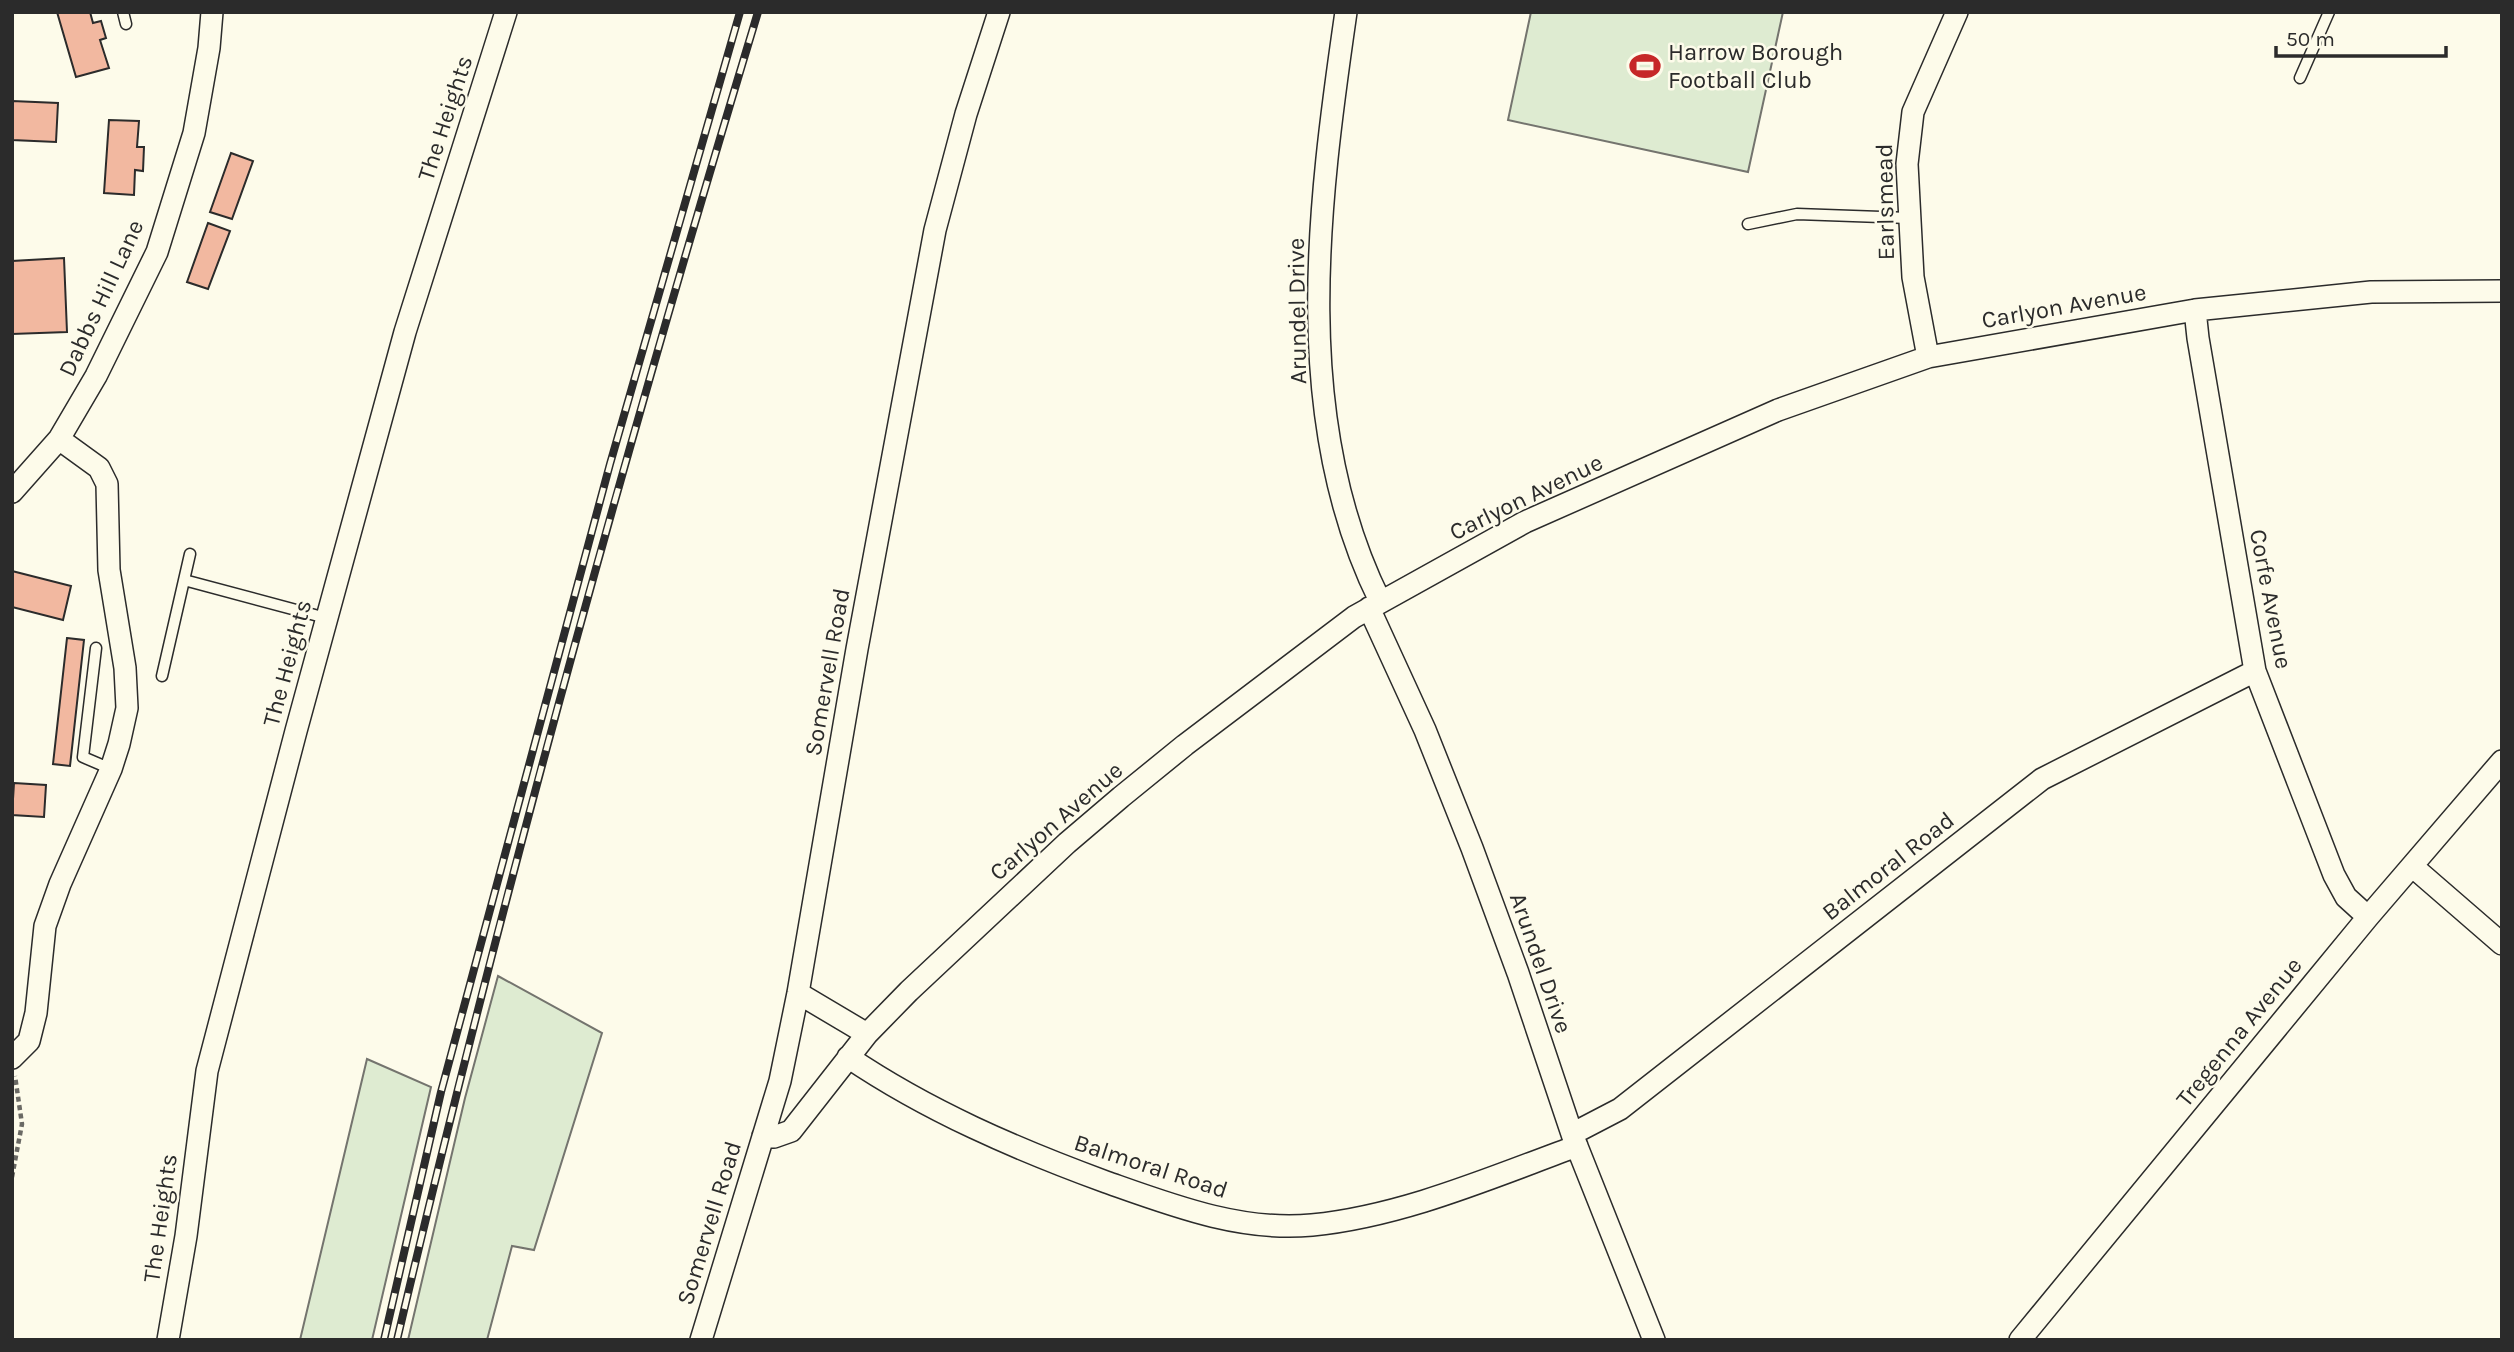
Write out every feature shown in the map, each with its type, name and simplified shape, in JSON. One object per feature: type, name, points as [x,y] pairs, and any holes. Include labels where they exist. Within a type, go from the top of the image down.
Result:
[{"type":"street","name":"Dabbs Hill Lane","points":[[12,492],[59,439],[96,376],[157,252],[194,133],[209,48],[212,12]]},
{"type":"street","name":"The Heights","points":[[168,1340],[186,1236],[207,1071],[326,618],[405,332],[506,12]]},
{"type":"street","name":"Somervell Road","points":[[701,1340],[780,1081],[935,230],[966,114],[999,12]]},
{"type":"street","name":"Arundel Drive","points":[[1346,12],[1322,207],[1319,272],[1322,370],[1333,457],[1343,507],[1370,581],[1375,604],[1472,848],[1518,973],[1574,1140],[1654,1340]]},
{"type":"street","name":"Earlsmead","points":[[1928,357],[1913,277],[1907,164],[1913,112],[1957,12]]},
{"type":"street","name":"Carlyon Avenue","points":[[763,1136],[774,1137],[791,1131],[867,1034],[936,965],[1067,843],[1185,745],[1332,633],[1375,604],[1525,522],[1778,410],[1928,357],[2124,320],[2195,310],[2371,292],[2502,290]]},
{"type":"street","name":"Corfe Avenue","points":[[2195,310],[2255,671],[2334,875],[2346,897],[2368,917]]},
{"type":"street","points":[[12,1058],[29,1041],[36,1013],[45,926],[60,884],[111,769],[127,708],[125,668],[109,570],[107,484],[99,468],[59,439]]},
{"type":"street","name":"Balmoral Road","points":[[848,1057],[901,1092],[978,1130],[1171,1205],[1260,1224],[1310,1225],[1365,1215],[1445,1192],[1574,1140],[1620,1109],[2042,779],[2255,671]]},
{"type":"street","name":"Tregenna Avenue","points":[[2020,1340],[2368,917],[2502,761]]},
{"type":"street","points":[[2412,866],[2502,944]]},
{"type":"street","points":[[798,993],[867,1034]]},
{"type":"lane","points":[[123,12],[126,24]]},
{"type":"lane","points":[[2300,78],[2329,12]]},
{"type":"lane","points":[[1748,224],[1797,214],[1909,218]]},
{"type":"lane","points":[[162,676],[190,554]]},
{"type":"lane","points":[[184,580],[326,618]]},
{"type":"lane","points":[[96,648],[83,757],[111,769]]},
{"type":"path","points":[[12,1058],[22,1124],[12,1177]]},
{"type":"green space","name":"Harrow Borough Football Club","points":[[1531,12],[1783,12],[1748,172],[1508,120]]},
{"type":"green space","points":[[498,976],[602,1033],[534,1250],[512,1246],[487,1340],[408,1340],[465,1098]]},
{"type":"green space","points":[[367,1059],[431,1087],[372,1340],[300,1340]]},
{"type":"building","points":[[57,12],[90,12],[93,23],[101,21],[106,38],[100,40],[109,68],[76,77]]},
{"type":"building","points":[[12,101],[58,103],[56,142],[12,140]]},
{"type":"building","points":[[109,120],[139,121],[137,147],[144,147],[143,171],[135,170],[134,195],[104,193]]},
{"type":"building","points":[[231,153],[253,161],[232,219],[210,212]]},
{"type":"building","points":[[208,223],[230,231],[208,289],[187,282]]},
{"type":"building","points":[[64,258],[67,332],[12,334],[12,261]]},
{"type":"building","points":[[12,571],[71,586],[63,620],[12,607]]},
{"type":"building","points":[[67,638],[84,640],[70,766],[53,764]]},
{"type":"building","points":[[14,783],[46,785],[44,817],[12,815]]},
{"type":"railway","points":[[384,1340],[441,1092],[610,464],[740,12]]},
{"type":"railway","points":[[397,1340],[479,1006],[567,673],[660,342],[758,12]]},
{"type":"place","name":"Harrow Borough Football Club","points":[[1645,66]]}]
